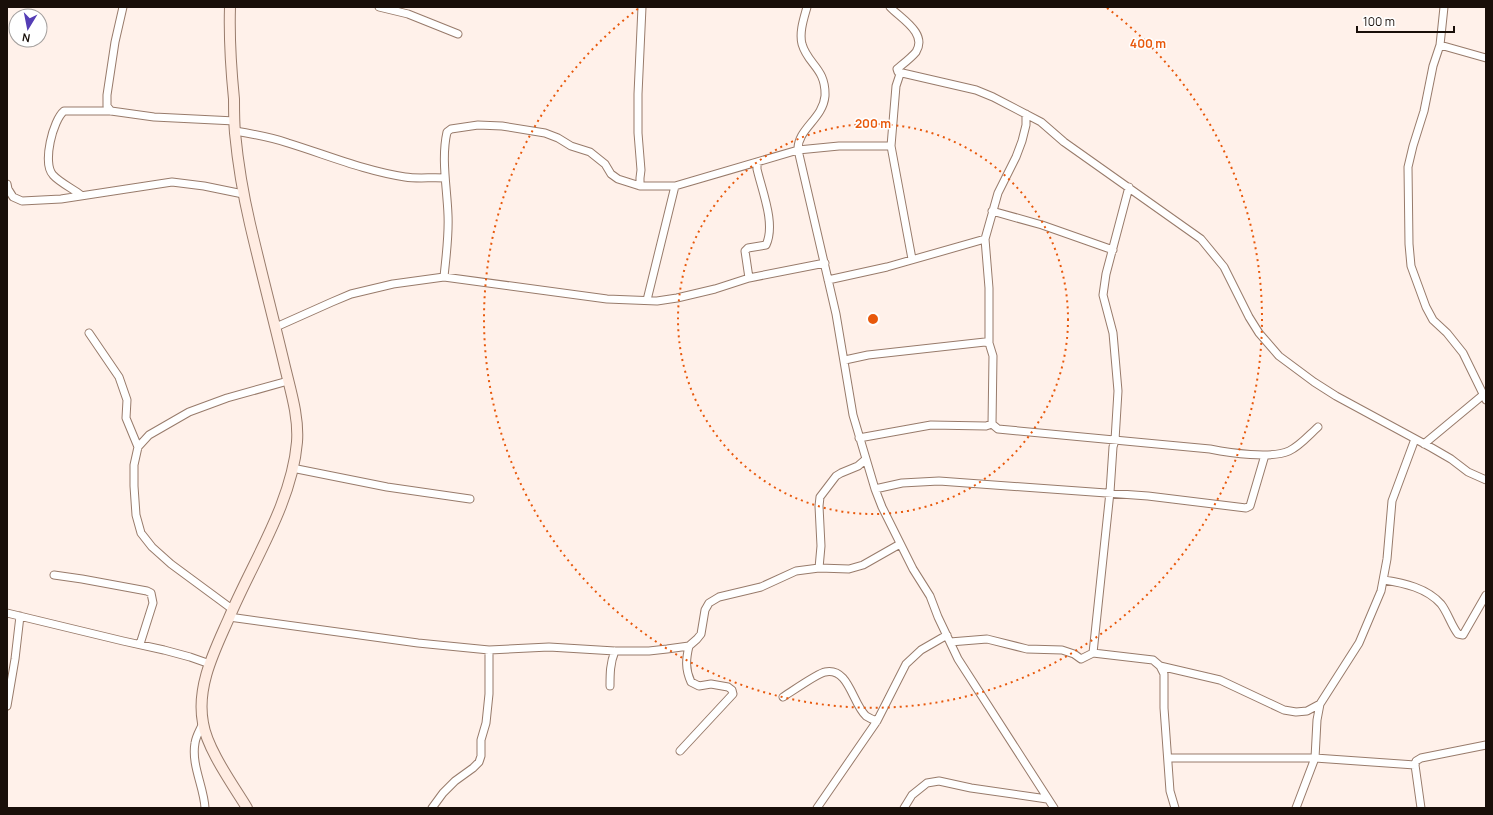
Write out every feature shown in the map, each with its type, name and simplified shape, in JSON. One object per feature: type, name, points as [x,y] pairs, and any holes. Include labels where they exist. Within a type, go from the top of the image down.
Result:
[{"type":"street","points":[[111,111],[108,106],[107,95],[115,42],[123,7]]},
{"type":"street","points":[[230,7],[229,39],[235,126],[243,194],[276,327],[297,425],[297,442],[284,499],[276,520],[218,640],[202,695],[202,723],[208,742],[247,808]]},
{"type":"street","points":[[379,7],[408,14],[458,34]]},
{"type":"street","points":[[640,186],[641,170],[638,133],[638,102],[642,7]]},
{"type":"street","points":[[806,7],[802,43],[804,49],[821,74],[825,87],[825,97],[822,109],[818,116],[798,141],[798,150],[845,360],[850,402],[874,489],[913,569],[930,596],[938,617],[966,674],[1054,808]]},
{"type":"street","points":[[890,7],[910,26],[917,34],[918,39],[918,45],[915,53],[897,69],[897,72],[900,74],[968,87],[993,97],[1041,122],[1064,142],[1201,239],[1224,267],[1249,316],[1260,333],[1279,356],[1336,396],[1451,459],[1471,474],[1486,480]]},
{"type":"street","points":[[1424,444],[1484,397],[1463,353],[1447,333],[1433,320],[1426,307],[1411,266],[1409,244],[1408,167],[1424,111],[1433,66],[1440,45],[1444,7]]},
{"type":"street","points":[[1440,45],[1486,58]]},
{"type":"street","points":[[900,74],[896,86],[891,146],[912,259]]},
{"type":"street","points":[[81,195],[55,177],[51,173],[49,166],[49,151],[52,134],[60,116],[64,111],[111,111],[235,126],[257,135],[287,142],[337,160],[394,175],[406,177],[445,178]]},
{"type":"street","points":[[992,424],[993,356],[989,343],[989,288],[985,239],[998,193],[1016,158],[1022,141],[1026,114]]},
{"type":"street","points":[[444,277],[448,216],[444,150],[447,132],[451,129],[462,127],[494,126],[545,134],[558,138],[571,146],[590,152],[605,164],[618,180],[640,186],[675,186],[798,150],[839,146],[891,146]]},
{"type":"street","points":[[749,278],[745,251],[748,248],[766,245],[770,224],[757,169],[758,162]]},
{"type":"street","points":[[7,184],[13,197],[22,201],[55,199],[172,182],[204,186],[243,194]]},
{"type":"street","points":[[647,300],[675,186]]},
{"type":"street","points":[[1093,654],[1110,492],[1113,447],[1115,440],[1118,391],[1112,333],[1103,295],[1106,274],[1129,187]]},
{"type":"street","points":[[992,211],[1042,225],[1113,250]]},
{"type":"street","points":[[828,280],[887,266],[985,239]]},
{"type":"street","points":[[276,327],[351,294],[393,284],[444,277],[608,298],[647,300],[677,298],[715,289],[749,278],[824,264]]},
{"type":"street","points":[[89,333],[119,377],[127,400],[126,418],[138,447]]},
{"type":"street","points":[[845,360],[868,355],[985,342],[989,343]]},
{"type":"street","points":[[288,381],[227,398],[189,412],[149,435],[138,447],[134,465],[134,486],[136,515],[141,533],[152,547],[230,613],[418,643],[489,650],[548,646],[615,651],[649,651],[689,646]]},
{"type":"street","points":[[992,424],[998,429],[1210,449],[1233,453],[1265,454],[1281,453],[1295,448],[1318,427]]},
{"type":"street","points":[[860,438],[931,425],[986,426],[992,424]]},
{"type":"street","points":[[1296,808],[1315,758],[1317,720],[1320,704],[1359,643],[1381,591],[1387,559],[1392,501],[1415,439]]},
{"type":"street","points":[[874,489],[902,483],[939,481],[1110,492],[1246,508],[1250,506],[1265,454]]},
{"type":"street","points":[[819,568],[821,546],[820,497],[836,476],[858,466],[866,459]]},
{"type":"street","points":[[292,468],[387,487],[470,499]]},
{"type":"street","points":[[680,751],[733,694],[732,690],[728,687],[711,684],[699,686],[691,682],[687,674],[686,665],[689,646],[701,634],[705,610],[713,599],[761,587],[796,571],[819,568],[849,569],[863,565],[900,544]]},
{"type":"street","points":[[54,575],[147,591],[151,593],[153,603],[140,644]]},
{"type":"street","points":[[1384,580],[1413,585],[1429,595],[1440,604],[1458,634],[1463,635],[1486,595]]},
{"type":"street","points":[[7,613],[140,644],[190,657],[210,664]]},
{"type":"street","points":[[7,706],[20,616]]},
{"type":"street","points":[[817,808],[877,721],[906,664],[921,650],[947,635]]},
{"type":"street","points":[[950,642],[987,640],[1027,649],[1062,650],[1074,654],[1080,659],[1093,654],[1153,660],[1160,666],[1164,674],[1164,708],[1170,791],[1175,808]]},
{"type":"street","points":[[432,808],[451,785],[479,762],[481,756],[481,740],[486,723],[489,694],[489,650]]},
{"type":"street","points":[[610,686],[610,671],[615,651]]},
{"type":"street","points":[[1160,666],[1220,680],[1284,710],[1296,712],[1307,711],[1320,704]]},
{"type":"street","points":[[783,697],[825,672],[837,672],[843,677],[866,716],[877,721]]},
{"type":"street","points":[[202,723],[196,738],[194,750],[205,808]]},
{"type":"street","points":[[1421,808],[1415,765],[1416,761],[1421,758],[1486,745]]},
{"type":"street","points":[[1168,758],[1315,758],[1415,765]]},
{"type":"street","points":[[904,808],[912,795],[917,791],[927,784],[939,781],[978,789],[1047,799]]}]
